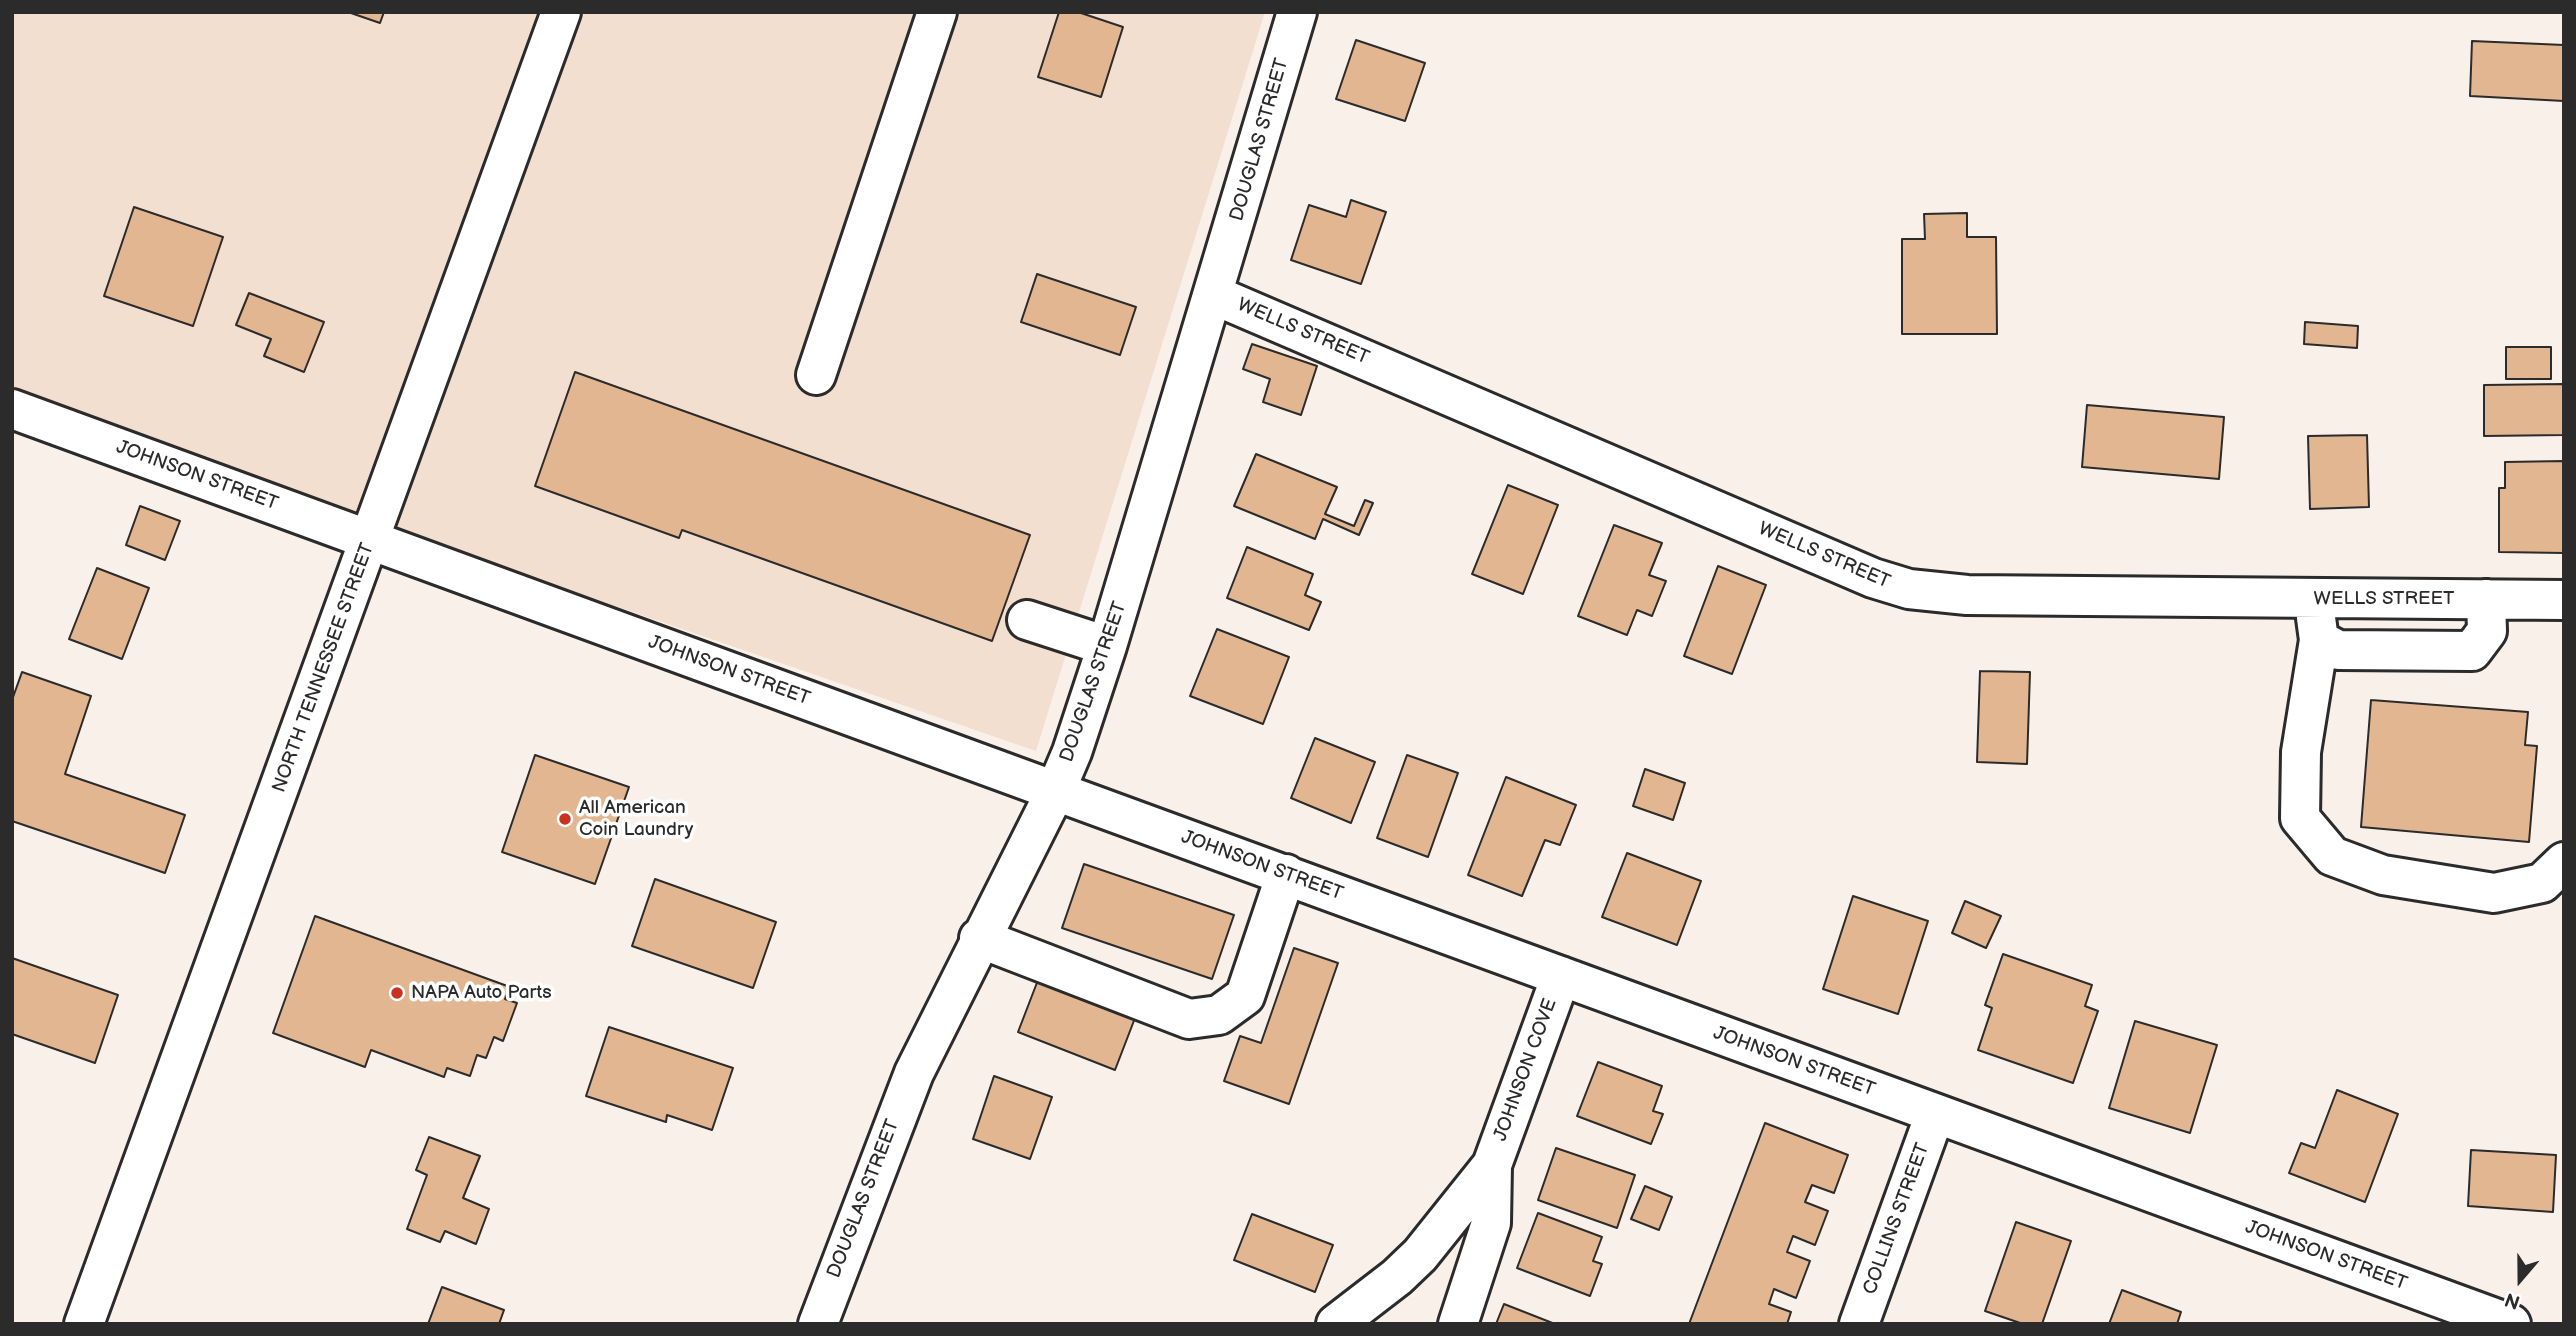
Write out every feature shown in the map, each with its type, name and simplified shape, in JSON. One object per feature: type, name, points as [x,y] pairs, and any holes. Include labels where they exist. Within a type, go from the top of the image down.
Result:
[{"type":"street","name":"NORTH TENNESSEE STREET","points":[[84,1324],[561,12]]},
{"type":"street","points":[[816,375],[937,12]]},
{"type":"street","name":"DOUGLAS STREET","points":[[818,1324],[909,1085],[979,938],[1055,792],[1107,646],[1297,12]]},
{"type":"street","name":"WELLS STREET","points":[[1214,295],[1889,585],[1935,594],[1967,595],[2564,600]]},
{"type":"street","name":"JOHNSON STREET","points":[[12,409],[2511,1324]]},
{"type":"street","points":[[2314,598],[2328,645],[2301,752],[2300,818],[2332,856],[2383,875],[2494,893],[2553,872]]},
{"type":"street","points":[[2328,645],[2472,651],[2487,631],[2486,600]]},
{"type":"street","points":[[1027,621],[1107,646]]},
{"type":"street","points":[[979,938],[1189,1019],[1219,1015],[1245,996],[1286,874]]},
{"type":"street","name":"JOHNSON COVE","points":[[1336,1324],[1397,1278],[1420,1255],[1492,1165],[1561,976]]},
{"type":"street","name":"COLLINS STREET","points":[[1859,1324],[1935,1114]]},
{"type":"street","name":"JOHNSON COVE","points":[[1458,1324],[1491,1223],[1492,1165]]},
{"type":"shaded area","points":[[12,12],[1265,12],[1036,751],[12,398]]},
{"type":"building","points":[[348,12],[384,12],[380,23]]},
{"type":"building","points":[[1059,12],[1078,12],[1123,27],[1101,97],[1038,77]]},
{"type":"building","points":[[1356,40],[1425,63],[1405,121],[1336,99]]},
{"type":"building","points":[[2472,41],[2564,45],[2564,101],[2470,96]]},
{"type":"building","points":[[1351,200],[1386,212],[1361,284],[1291,260],[1309,205],[1346,217]]},
{"type":"building","points":[[134,207],[223,237],[193,326],[104,296]]},
{"type":"building","points":[[1967,213],[1967,237],[1996,237],[1997,334],[1902,334],[1902,239],[1925,239],[1924,214]]},
{"type":"building","points":[[1037,274],[1136,307],[1120,355],[1021,322]]},
{"type":"building","points":[[249,293],[324,322],[304,372],[264,356],[271,339],[236,325]]},
{"type":"building","points":[[2305,322],[2358,326],[2357,348],[2304,344]]},
{"type":"building","points":[[1252,344],[1317,366],[1301,415],[1263,402],[1270,379],[1243,369]]},
{"type":"building","points":[[2506,347],[2551,347],[2551,379],[2506,379]]},
{"type":"building","points":[[575,372],[1030,535],[992,641],[682,530],[679,538],[535,486]]},
{"type":"building","points":[[2564,384],[2564,435],[2484,436],[2484,385]]},
{"type":"building","points":[[2087,405],[2224,417],[2219,479],[2082,467]]},
{"type":"building","points":[[2367,435],[2369,507],[2310,509],[2308,436]]},
{"type":"building","points":[[1256,454],[1337,487],[1325,514],[1354,526],[1365,500],[1373,503],[1359,535],[1323,519],[1315,539],[1234,506]]},
{"type":"building","points":[[2564,461],[2564,553],[2499,552],[2499,488],[2505,488],[2505,462]]},
{"type":"building","points":[[1508,485],[1558,505],[1523,594],[1472,574]]},
{"type":"building","points":[[140,506],[180,521],[165,560],[126,545]]},
{"type":"building","points":[[1614,525],[1662,543],[1649,575],[1666,581],[1652,616],[1637,610],[1627,635],[1578,616]]},
{"type":"building","points":[[1247,547],[1313,574],[1305,595],[1321,602],[1309,630],[1227,598]]},
{"type":"building","points":[[1718,566],[1766,585],[1732,674],[1684,656]]},
{"type":"building","points":[[97,568],[149,588],[122,659],[69,639]]},
{"type":"building","points":[[1217,629],[1289,657],[1263,724],[1190,696]]},
{"type":"building","points":[[1980,671],[2030,672],[2027,764],[1977,762]]},
{"type":"building","points":[[22,672],[91,696],[65,774],[185,815],[165,873],[12,821],[12,700]]},
{"type":"building","points":[[2371,700],[2528,712],[2525,745],[2537,746],[2529,842],[2361,827]]},
{"type":"building","points":[[1315,738],[1375,762],[1351,823],[1291,798]]},
{"type":"building","name":"All American Coin Laundry","points":[[535,755],[629,787],[595,884],[502,852]]},
{"type":"building","points":[[1407,755],[1458,773],[1428,857],[1377,838]]},
{"type":"building","points":[[1645,769],[1685,783],[1673,820],[1633,806]]},
{"type":"building","points":[[1506,777],[1576,805],[1560,845],[1545,840],[1522,896],[1468,875]]},
{"type":"building","points":[[1627,853],[1701,881],[1677,945],[1602,917]]},
{"type":"building","points":[[1084,864],[1234,915],[1212,979],[1062,928]]},
{"type":"building","points":[[655,879],[776,922],[753,988],[632,946]]},
{"type":"building","points":[[1853,896],[1928,921],[1898,1014],[1823,989]]},
{"type":"building","points":[[1965,901],[2001,916],[1986,948],[1952,933]]},
{"type":"building","name":"NAPA Auto Parts","points":[[315,916],[510,987],[505,999],[517,1003],[503,1041],[494,1037],[486,1058],[477,1055],[470,1076],[447,1068],[444,1077],[371,1050],[365,1067],[273,1033]]},
{"type":"building","points":[[1294,948],[1338,963],[1289,1104],[1224,1081],[1240,1036],[1261,1043]]},
{"type":"building","points":[[2003,954],[2092,985],[2085,1006],[2098,1011],[2073,1083],[1978,1050],[1992,1008],[1985,1005]]},
{"type":"building","points":[[12,958],[118,995],[95,1063],[12,1034]]},
{"type":"building","points":[[1038,980],[1135,1018],[1115,1070],[1018,1032]]},
{"type":"building","points":[[2135,1021],[2217,1045],[2190,1133],[2109,1108]]},
{"type":"building","points":[[609,1027],[733,1068],[712,1130],[667,1115],[666,1122],[586,1096]]},
{"type":"building","points":[[1598,1062],[1662,1086],[1653,1111],[1663,1114],[1651,1144],[1577,1116]]},
{"type":"building","points":[[994,1076],[1052,1097],[1030,1159],[973,1139]]},
{"type":"building","points":[[2337,1090],[2398,1114],[2365,1202],[2289,1173],[2301,1143],[2315,1148]]},
{"type":"building","points":[[1765,1123],[1848,1155],[1834,1193],[1812,1185],[1805,1202],[1828,1211],[1815,1245],[1793,1236],[1787,1252],[1810,1261],[1796,1298],[1774,1289],[1769,1304],[1791,1312],[1787,1324],[1689,1324]]},
{"type":"building","points":[[429,1137],[480,1156],[463,1198],[489,1209],[476,1244],[445,1231],[440,1242],[407,1229],[427,1175],[416,1170]]},
{"type":"building","points":[[1556,1148],[1635,1175],[1617,1228],[1538,1200]]},
{"type":"building","points":[[2471,1150],[2556,1155],[2553,1212],[2468,1206]]},
{"type":"building","points":[[1645,1186],[1672,1197],[1659,1230],[1631,1219]]},
{"type":"building","points":[[1538,1213],[1602,1237],[1593,1261],[1602,1264],[1590,1296],[1517,1268]]},
{"type":"building","points":[[1252,1214],[1333,1245],[1315,1292],[1234,1260]]},
{"type":"building","points":[[2016,1222],[2071,1241],[2042,1324],[2023,1324],[1985,1311]]},
{"type":"building","points":[[442,1287],[504,1310],[499,1324],[428,1324]]},
{"type":"building","points":[[2122,1290],[2181,1312],[2177,1324],[2109,1324]]},
{"type":"building","points":[[1504,1304],[1555,1324],[1496,1324]]},
{"type":"place","name":"All American Coin Laundry","points":[[565,819]]},
{"type":"place","name":"NAPA Auto Parts","points":[[397,993]]}]
